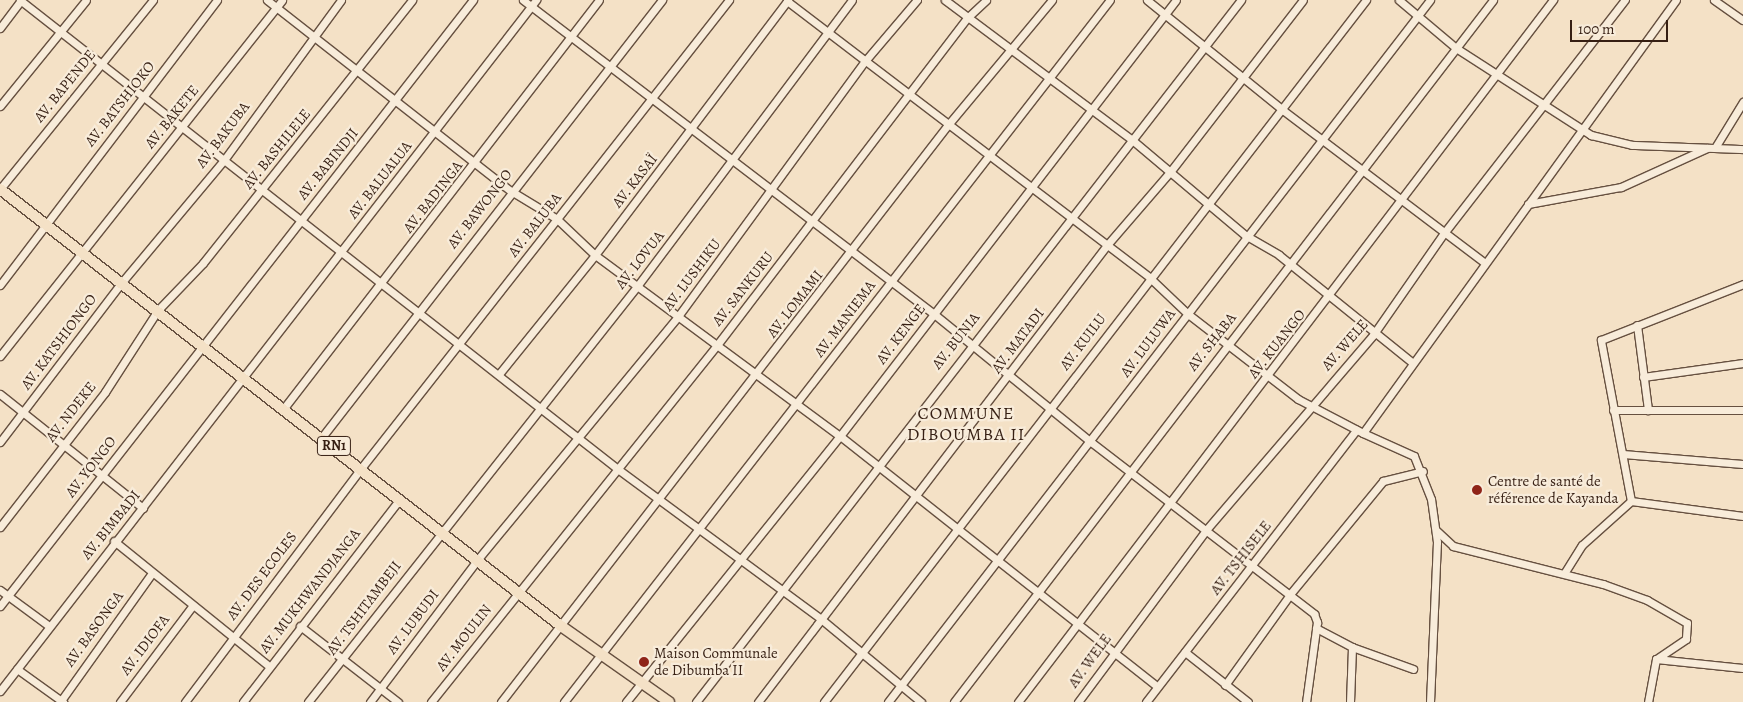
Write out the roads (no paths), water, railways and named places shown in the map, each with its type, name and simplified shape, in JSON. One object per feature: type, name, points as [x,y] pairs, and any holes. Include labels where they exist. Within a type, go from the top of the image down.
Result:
[{"type":"highway","name":"RN1","points":[[0,189],[362,467],[561,626],[642,681],[669,702]]},
{"type":"street","points":[[0,28],[21,0],[181,128],[383,282],[619,470],[700,531],[744,559],[821,619],[921,702]]},
{"type":"street","points":[[0,106],[86,0]]},
{"type":"street","name":"AV. BAPENDE","points":[[0,189],[152,0]]},
{"type":"street","name":"AV. BATSHIOKO","points":[[0,286],[45,224],[217,0]]},
{"type":"street","points":[[267,0],[437,130],[511,191],[557,219],[595,255],[638,285],[796,406],[840,436],[957,529],[1038,589],[1157,686]]},
{"type":"street","name":"AV. BAKETE","points":[[0,356],[81,251],[282,0]]},
{"type":"street","name":"AV. BAKUBA","points":[[122,282],[224,160],[312,36],[341,0]]},
{"type":"street","name":"AV. BASHILELE","points":[[158,310],[262,189],[358,71],[412,0]]},
{"type":"street","name":"AV. BABINDJI","points":[[203,344],[397,100],[473,0]]},
{"type":"street","points":[[523,0],[571,36],[690,132],[772,192],[890,284],[934,314],[1011,374],[1091,442],[1254,565],[1317,617],[1306,702]]},
{"type":"street","name":"AV. BALUALUA","points":[[242,375],[437,130],[536,0]]},
{"type":"street","name":"AV. BADINGA","points":[[284,408],[478,163],[599,0]]},
{"type":"street","name":"AV. BAWONGO","points":[[322,437],[608,66],[662,0]]},
{"type":"street","name":"AV. BALUBA","points":[[362,467],[652,101],[729,0]]},
{"type":"street","points":[[787,0],[828,29],[865,61],[910,94],[946,126],[1107,245],[1149,278],[1188,314],[1309,407],[1409,452],[1423,471],[1437,531],[1430,702]]},
{"type":"street","name":"AV. KASAÏ","points":[[499,374],[595,255],[690,132],[787,0]]},
{"type":"street","name":"AV. LOVUA","points":[[441,530],[638,285],[732,162],[828,29],[852,0]]},
{"type":"street","name":"AV. LUSHIKU","points":[[478,559],[679,316],[772,192],[865,61],[917,0]]},
{"type":"street","points":[[945,0],[1131,139],[1248,237],[1330,299],[1362,319],[1373,335],[1413,363]]},
{"type":"street","name":"AV. SANKURU","points":[[518,591],[619,470],[812,223],[967,18],[986,0]]},
{"type":"street","name":"AV. LOMAMI","points":[[501,702],[657,499],[756,376],[946,126],[1052,0]]},
{"type":"street","name":"AV. MANIEMA","points":[[564,702],[600,653],[700,531],[1110,0]]},
{"type":"street","points":[[1147,0],[1167,13],[1284,111],[1362,172],[1485,263]]},
{"type":"street","name":"AV. KENGE","points":[[626,702],[642,681],[656,670],[744,559],[1176,0]]},
{"type":"street","name":"AV. BUNIA","points":[[696,702],[1068,218],[1207,46],[1241,0]]},
{"type":"street","name":"AV. MATADI","points":[[758,702],[1011,374],[1107,245],[1170,172],[1303,0]]},
{"type":"street","name":"AV. KUILU","points":[[824,702],[1149,278],[1284,111],[1366,0]]},
{"type":"street","points":[[1399,0],[1456,48],[1580,130],[1615,143],[1707,148]]},
{"type":"street","name":"AV. LULUWA","points":[[888,702],[1091,442],[1248,237],[1320,139],[1430,0]]},
{"type":"street","name":"AV. SHABA","points":[[954,702],[1129,470],[1289,268],[1493,0]]},
{"type":"street","name":"AV. KUANGO","points":[[1018,702],[1170,503],[1330,299],[1553,0]]},
{"type":"street","name":"AV. WELE","points":[[1078,702],[1206,530],[1309,407],[1373,335],[1444,233],[1625,0]]},
{"type":"street","name":"AV. TSHISELE","points":[[1146,702],[1413,363],[1676,0]]},
{"type":"street","points":[[1714,0],[1743,20]]},
{"type":"street","points":[[1716,146],[1743,102]]},
{"type":"street","points":[[1528,204],[1621,187],[1707,148],[1716,146],[1743,148]]},
{"type":"street","name":"AV. KATSHIONGO","points":[[0,442],[122,282]]},
{"type":"street","points":[[1631,501],[1601,340],[1743,284]]},
{"type":"street","name":"AV. NDEKE","points":[[0,527],[105,392],[158,310]]},
{"type":"street","points":[[1637,325],[1648,410]]},
{"type":"street","name":"AV. YONGO","points":[[0,606],[203,344]]},
{"type":"street","points":[[1643,377],[1743,363]]},
{"type":"street","name":"AV. BIMBADI","points":[[0,691],[114,541],[143,508],[242,375]]},
{"type":"street","points":[[0,394],[24,410],[143,508]]},
{"type":"street","points":[[1613,410],[1743,410]]},
{"type":"street","points":[[1622,454],[1743,464]]},
{"type":"street","name":"AV. DES ECOLES","points":[[186,702],[362,467]]},
{"type":"street","points":[[1225,685],[1290,593],[1382,481],[1423,471]]},
{"type":"street","name":"AV. MUKHWANDJANGA","points":[[243,702],[400,499]]},
{"type":"street","points":[[1565,572],[1582,545],[1631,501],[1743,516]]},
{"type":"street","name":"AV. TSHITAMBEJI","points":[[308,702],[441,530]]},
{"type":"street","points":[[1437,531],[1453,546],[1565,572],[1647,600],[1687,623],[1686,639],[1656,659],[1648,702]]},
{"type":"street","points":[[114,541],[270,666]]},
{"type":"street","name":"AV. LUBUDI","points":[[370,702],[478,559]]},
{"type":"street","name":"AV. BASONGA","points":[[61,701],[152,573]]},
{"type":"street","points":[[0,590],[49,626]]},
{"type":"street","name":"AV. MOULIN","points":[[431,702],[518,591]]},
{"type":"street","name":"AV. IDIOFA","points":[[120,702],[193,605]]},
{"type":"street","points":[[300,626],[398,702]]},
{"type":"street","points":[[1316,628],[1352,647],[1413,669]]},
{"type":"street","points":[[1350,702],[1352,647]]},
{"type":"street","points":[[1185,652],[1248,702]]},
{"type":"street","points":[[1656,659],[1743,668]]},
{"type":"street","points":[[18,669],[61,701]]},
{"type":"place","name":"Centre de santé de référence de Kayanda","points":[[1477,490]]},
{"type":"place","name":"Maison Communale de Dibumba II","points":[[644,662]]},
{"type":"district","name":"COMMUNE DIBOUMBA II","points":[[966,424]]}]
